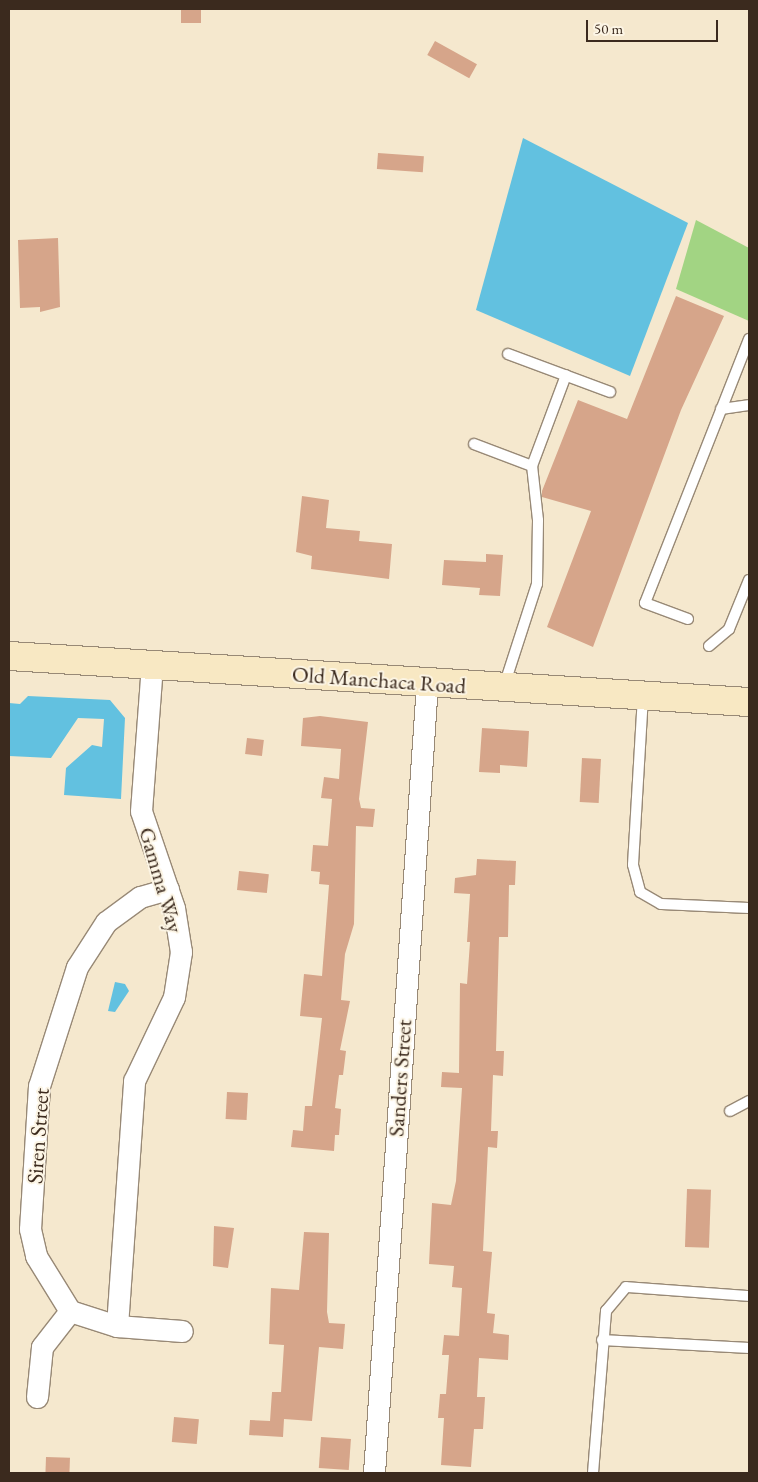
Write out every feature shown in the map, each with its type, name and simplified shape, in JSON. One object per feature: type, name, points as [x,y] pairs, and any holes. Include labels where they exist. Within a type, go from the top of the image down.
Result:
[{"type":"street","name":"Old Manchaca Road","points":[[9,656],[749,702]]},
{"type":"street","name":"Gamma Way","points":[[118,1326],[134,1081],[168,1011],[180,960],[168,889],[141,811],[152,665]]},
{"type":"street","name":"Sanders Street","points":[[374,1473],[427,683]]},
{"type":"street","name":"Siren Street","points":[[70,1311],[43,1271],[31,1243],[40,1086],[77,967],[95,935],[128,904],[168,889]]},
{"type":"street","points":[[37,1397],[42,1347],[70,1311],[118,1326],[182,1331]]},
{"type":"lane","points":[[688,619],[645,603],[749,338]]},
{"type":"lane","points":[[508,354],[610,392]]},
{"type":"lane","points":[[504,687],[537,584],[538,520],[532,466],[566,375]]},
{"type":"lane","points":[[722,409],[749,405]]},
{"type":"lane","points":[[474,444],[532,466]]},
{"type":"lane","points":[[709,646],[729,630],[749,580]]},
{"type":"lane","points":[[643,696],[633,865],[640,892],[661,904],[749,908]]},
{"type":"lane","points":[[730,1111],[749,1101]]},
{"type":"lane","points":[[593,1473],[602,1340],[606,1311],[626,1287],[749,1296]]},
{"type":"lane","points":[[602,1340],[749,1348]]},
{"type":"green space","points":[[696,220],[749,248],[749,321],[676,289]]},
{"type":"water","points":[[523,138],[688,223],[630,376],[476,310]]},
{"type":"water","points":[[28,696],[110,700],[125,718],[121,799],[64,795],[66,768],[92,745],[102,747],[104,719],[78,718],[51,758],[9,756],[9,703],[20,704]]},
{"type":"water","points":[[115,982],[125,984],[129,991],[115,1012],[108,1011]]},
{"type":"building","points":[[181,9],[201,9],[201,23],[181,23]]},
{"type":"building","points":[[435,41],[477,64],[469,78],[427,55]]},
{"type":"building","points":[[378,153],[424,156],[423,172],[377,169]]},
{"type":"building","points":[[58,238],[60,307],[40,312],[40,307],[20,308],[18,240]]},
{"type":"building","points":[[676,296],[724,316],[681,410],[593,647],[547,627],[591,511],[542,497],[542,491],[578,400],[627,419]]},
{"type":"building","points":[[302,496],[329,500],[326,528],[360,531],[359,541],[392,544],[389,579],[311,569],[312,556],[296,552]]},
{"type":"building","points":[[486,554],[503,555],[500,596],[479,595],[480,588],[442,585],[444,560],[486,562]]},
{"type":"building","points":[[320,716],[368,722],[359,799],[361,808],[375,809],[373,827],[356,826],[354,924],[345,954],[341,1000],[350,1001],[340,1050],[346,1051],[343,1075],[339,1075],[335,1108],[341,1109],[339,1135],[335,1135],[334,1151],[291,1147],[293,1130],[303,1131],[305,1106],[312,1106],[322,1018],[300,1016],[304,974],[322,976],[329,885],[319,884],[320,872],[311,871],[313,845],[328,846],[332,799],[321,798],[324,777],[339,779],[341,749],[301,746],[303,718]]},
{"type":"building","points":[[482,728],[529,731],[527,767],[500,765],[500,773],[479,772]]},
{"type":"building","points":[[247,738],[264,740],[262,756],[245,754]]},
{"type":"building","points":[[582,758],[601,759],[599,803],[580,802]]},
{"type":"building","points":[[477,859],[516,861],[515,885],[509,885],[508,937],[499,937],[496,1051],[504,1051],[503,1076],[493,1075],[491,1131],[498,1131],[497,1148],[488,1147],[483,1251],[492,1252],[487,1313],[495,1314],[493,1333],[509,1335],[508,1360],[479,1358],[477,1397],[485,1397],[483,1429],[474,1429],[471,1467],[441,1465],[444,1418],[438,1418],[440,1394],[446,1394],[449,1355],[442,1355],[444,1335],[459,1336],[462,1288],[452,1287],[454,1266],[429,1264],[432,1203],[451,1205],[456,1181],[462,1088],[441,1087],[442,1072],[459,1073],[460,983],[467,984],[470,942],[467,942],[470,894],[454,893],[455,878],[476,875]]},
{"type":"building","points":[[239,871],[269,874],[267,893],[237,890]]},
{"type":"building","points":[[227,1092],[248,1093],[247,1120],[226,1119]]},
{"type":"building","points":[[687,1189],[711,1190],[709,1248],[685,1247]]},
{"type":"building","points":[[214,1226],[234,1228],[228,1268],[213,1266]]},
{"type":"building","points":[[304,1232],[329,1233],[327,1312],[329,1323],[345,1324],[343,1349],[319,1347],[312,1421],[284,1419],[283,1437],[249,1435],[250,1420],[270,1421],[272,1392],[281,1392],[284,1345],[269,1344],[271,1288],[299,1290]]},
{"type":"building","points":[[174,1417],[199,1419],[197,1444],[172,1442]]},
{"type":"building","points":[[321,1437],[351,1439],[349,1470],[319,1468]]},
{"type":"building","points":[[46,1457],[70,1458],[69,1473],[45,1473]]}]
